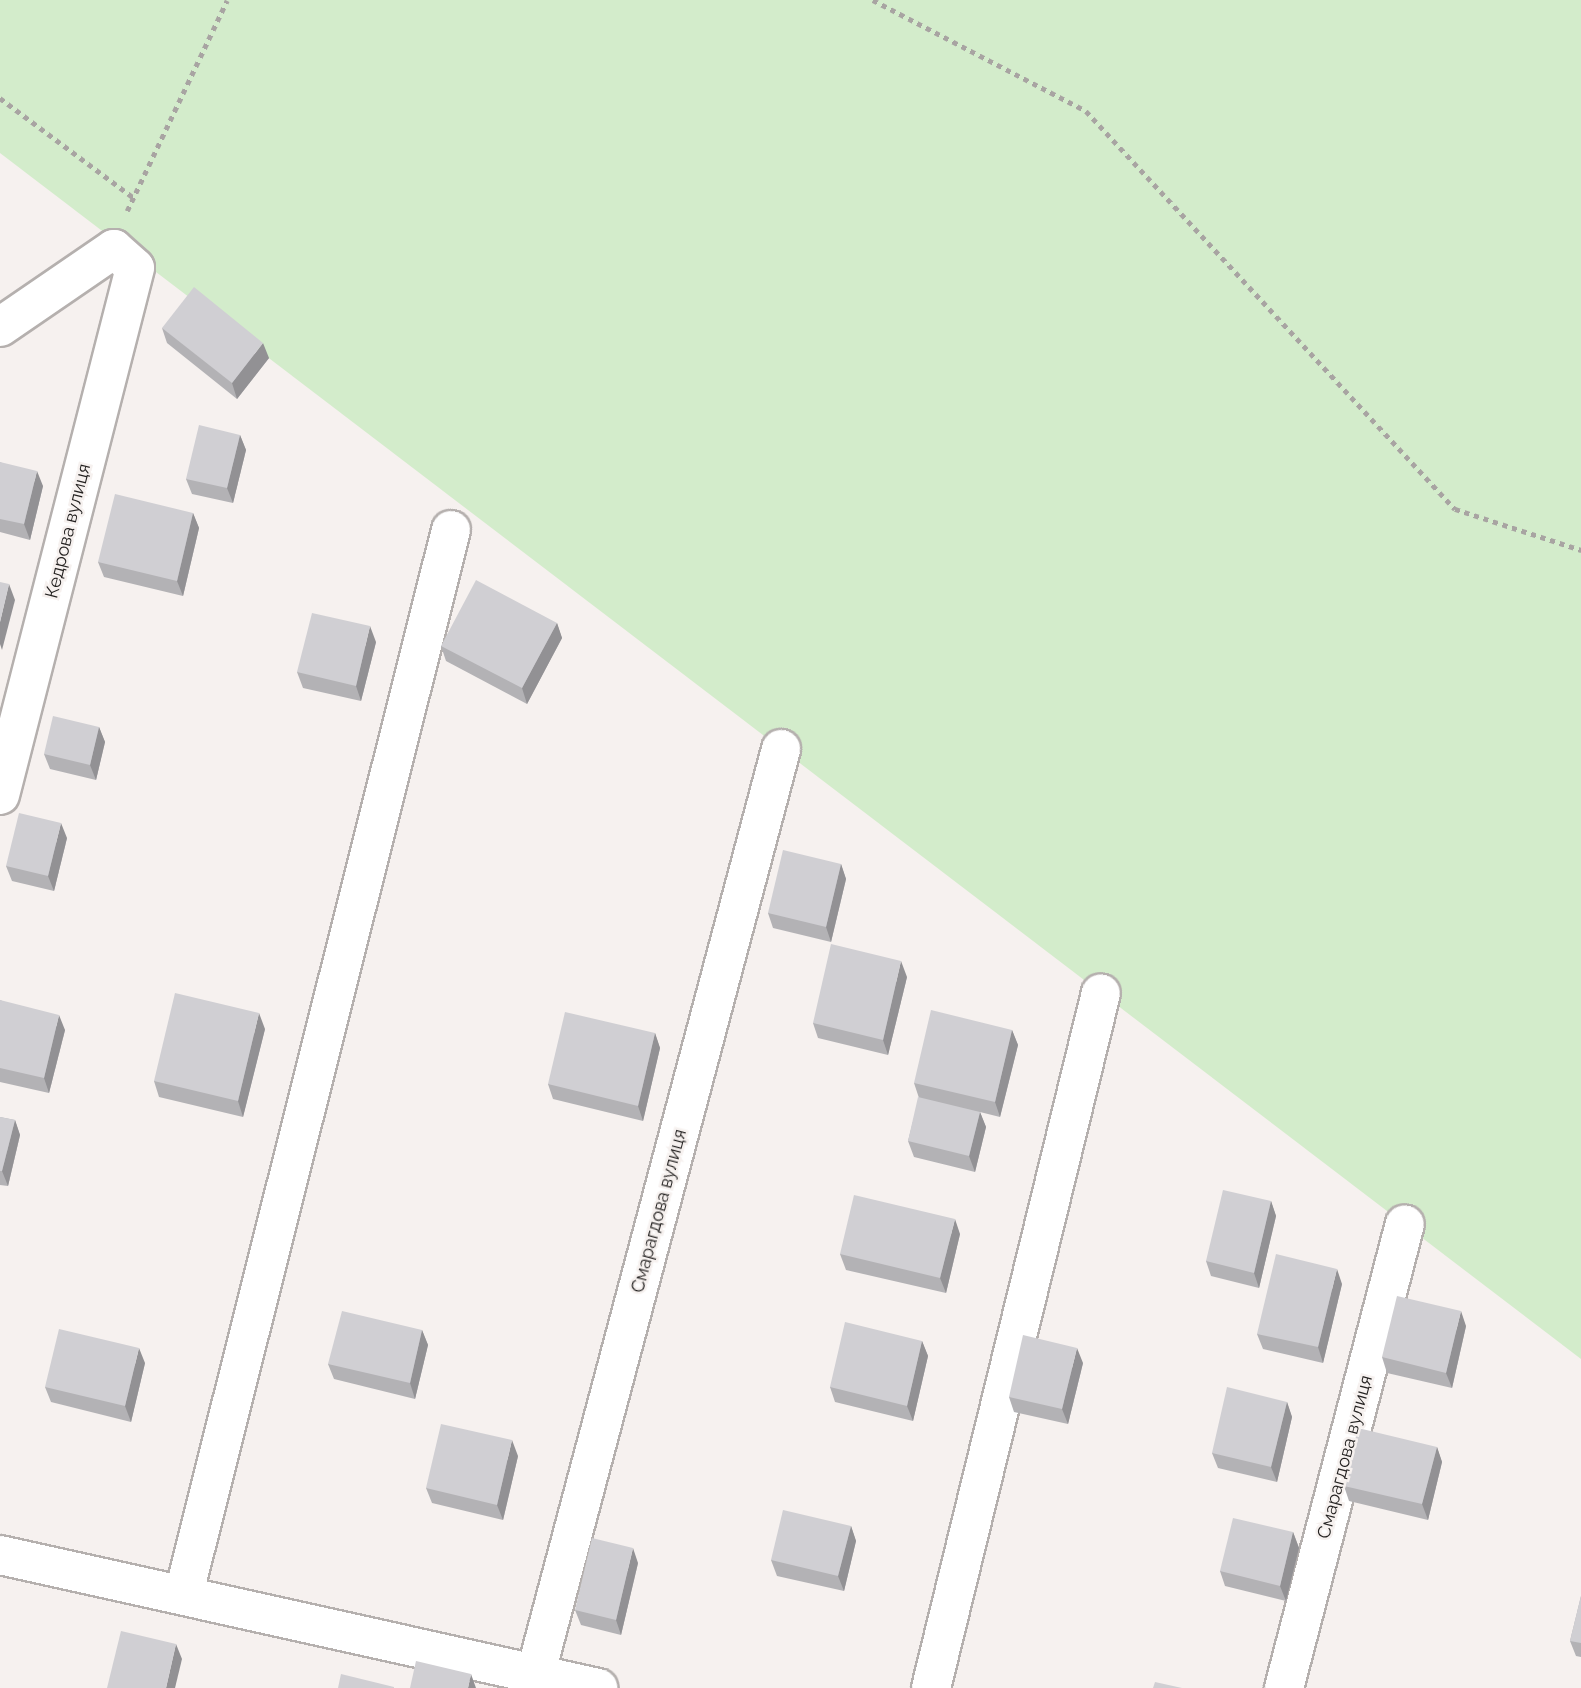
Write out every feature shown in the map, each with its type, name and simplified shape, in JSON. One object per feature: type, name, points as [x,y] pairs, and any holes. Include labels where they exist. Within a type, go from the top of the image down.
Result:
[{"type":"street","points":[[0,327],[124,259]]},
{"type":"street","name":"Кедрова вулиця","points":[[0,794],[124,259]]},
{"type":"street","points":[[184,1593],[451,530]]},
{"type":"street","name":"Смарагдова вулиця","points":[[536,1672],[781,749]]},
{"type":"street","points":[[931,1688],[1101,993]]},
{"type":"street","name":"Смарагдова вулиця","points":[[1284,1688],[1405,1225]]},
{"type":"street","points":[[0,1555],[184,1593],[598,1688]]},
{"type":"path","points":[[124,259],[132,197],[227,0]]},
{"type":"path","points":[[873,0],[1086,111],[1455,509],[1581,550]]},
{"type":"path","points":[[0,99],[132,197]]},
{"type":"green space","points":[[0,0],[1581,0],[1581,1359],[0,153]]},
{"type":"building","points":[[194,287],[263,343],[232,383],[162,328]]},
{"type":"building","points":[[199,425],[240,435],[227,488],[186,479]]},
{"type":"building","points":[[0,462],[37,471],[24,524],[0,519]]},
{"type":"building","points":[[115,494],[193,513],[177,581],[98,562]]},
{"type":"building","points":[[476,580],[557,623],[522,688],[441,646]]},
{"type":"building","points":[[0,582],[9,584],[0,622]]},
{"type":"building","points":[[312,613],[370,626],[356,686],[297,672]]},
{"type":"building","points":[[53,716],[99,727],[90,765],[44,754]]},
{"type":"building","points":[[19,813],[61,823],[48,876],[6,866]]},
{"type":"building","points":[[783,850],[841,864],[826,927],[768,913]]},
{"type":"building","points":[[831,944],[901,961],[883,1040],[813,1023]]},
{"type":"building","points":[[175,993],[259,1013],[238,1101],[154,1081]]},
{"type":"building","points":[[0,1000],[59,1015],[44,1078],[0,1068]]},
{"type":"building","points":[[931,1010],[1012,1030],[995,1102],[914,1083]]},
{"type":"building","points":[[565,1012],[655,1033],[638,1106],[548,1084]]},
{"type":"building","points":[[918,1097],[980,1112],[969,1156],[908,1141]]},
{"type":"building","points":[[0,1117],[15,1120],[2,1171],[0,1171]]},
{"type":"building","points":[[1223,1190],[1271,1201],[1254,1273],[1206,1261]]},
{"type":"building","points":[[854,1195],[955,1219],[940,1278],[840,1254]]},
{"type":"building","points":[[1276,1254],[1337,1269],[1318,1347],[1257,1334]]},
{"type":"building","points":[[1397,1296],[1461,1311],[1446,1373],[1382,1357]]},
{"type":"building","points":[[342,1311],[422,1330],[410,1383],[328,1364]]},
{"type":"building","points":[[845,1322],[922,1341],[907,1406],[830,1387]]},
{"type":"building","points":[[59,1329],[139,1348],[125,1406],[45,1387]]},
{"type":"building","points":[[1023,1335],[1077,1348],[1062,1409],[1009,1397]]},
{"type":"building","points":[[1227,1387],[1287,1402],[1271,1467],[1212,1453]]},
{"type":"building","points":[[441,1424],[512,1440],[497,1505],[426,1488]]},
{"type":"building","points":[[1358,1428],[1437,1447],[1422,1504],[1344,1486]]},
{"type":"building","points":[[783,1510],[851,1526],[838,1576],[771,1560]]},
{"type":"building","points":[[1233,1518],[1293,1532],[1280,1586],[1220,1571]]},
{"type":"building","points":[[592,1538],[633,1548],[616,1620],[575,1610]]},
{"type":"building","points":[[1581,1596],[1581,1643],[1570,1641]]},
{"type":"building","points":[[121,1631],[176,1644],[166,1688],[107,1688]]},
{"type":"building","points":[[416,1661],[471,1674],[468,1688],[410,1688]]},
{"type":"building","points":[[341,1674],[394,1687],[394,1688],[338,1688]]},
{"type":"building","points":[[1155,1682],[1182,1688],[1153,1688]]}]
